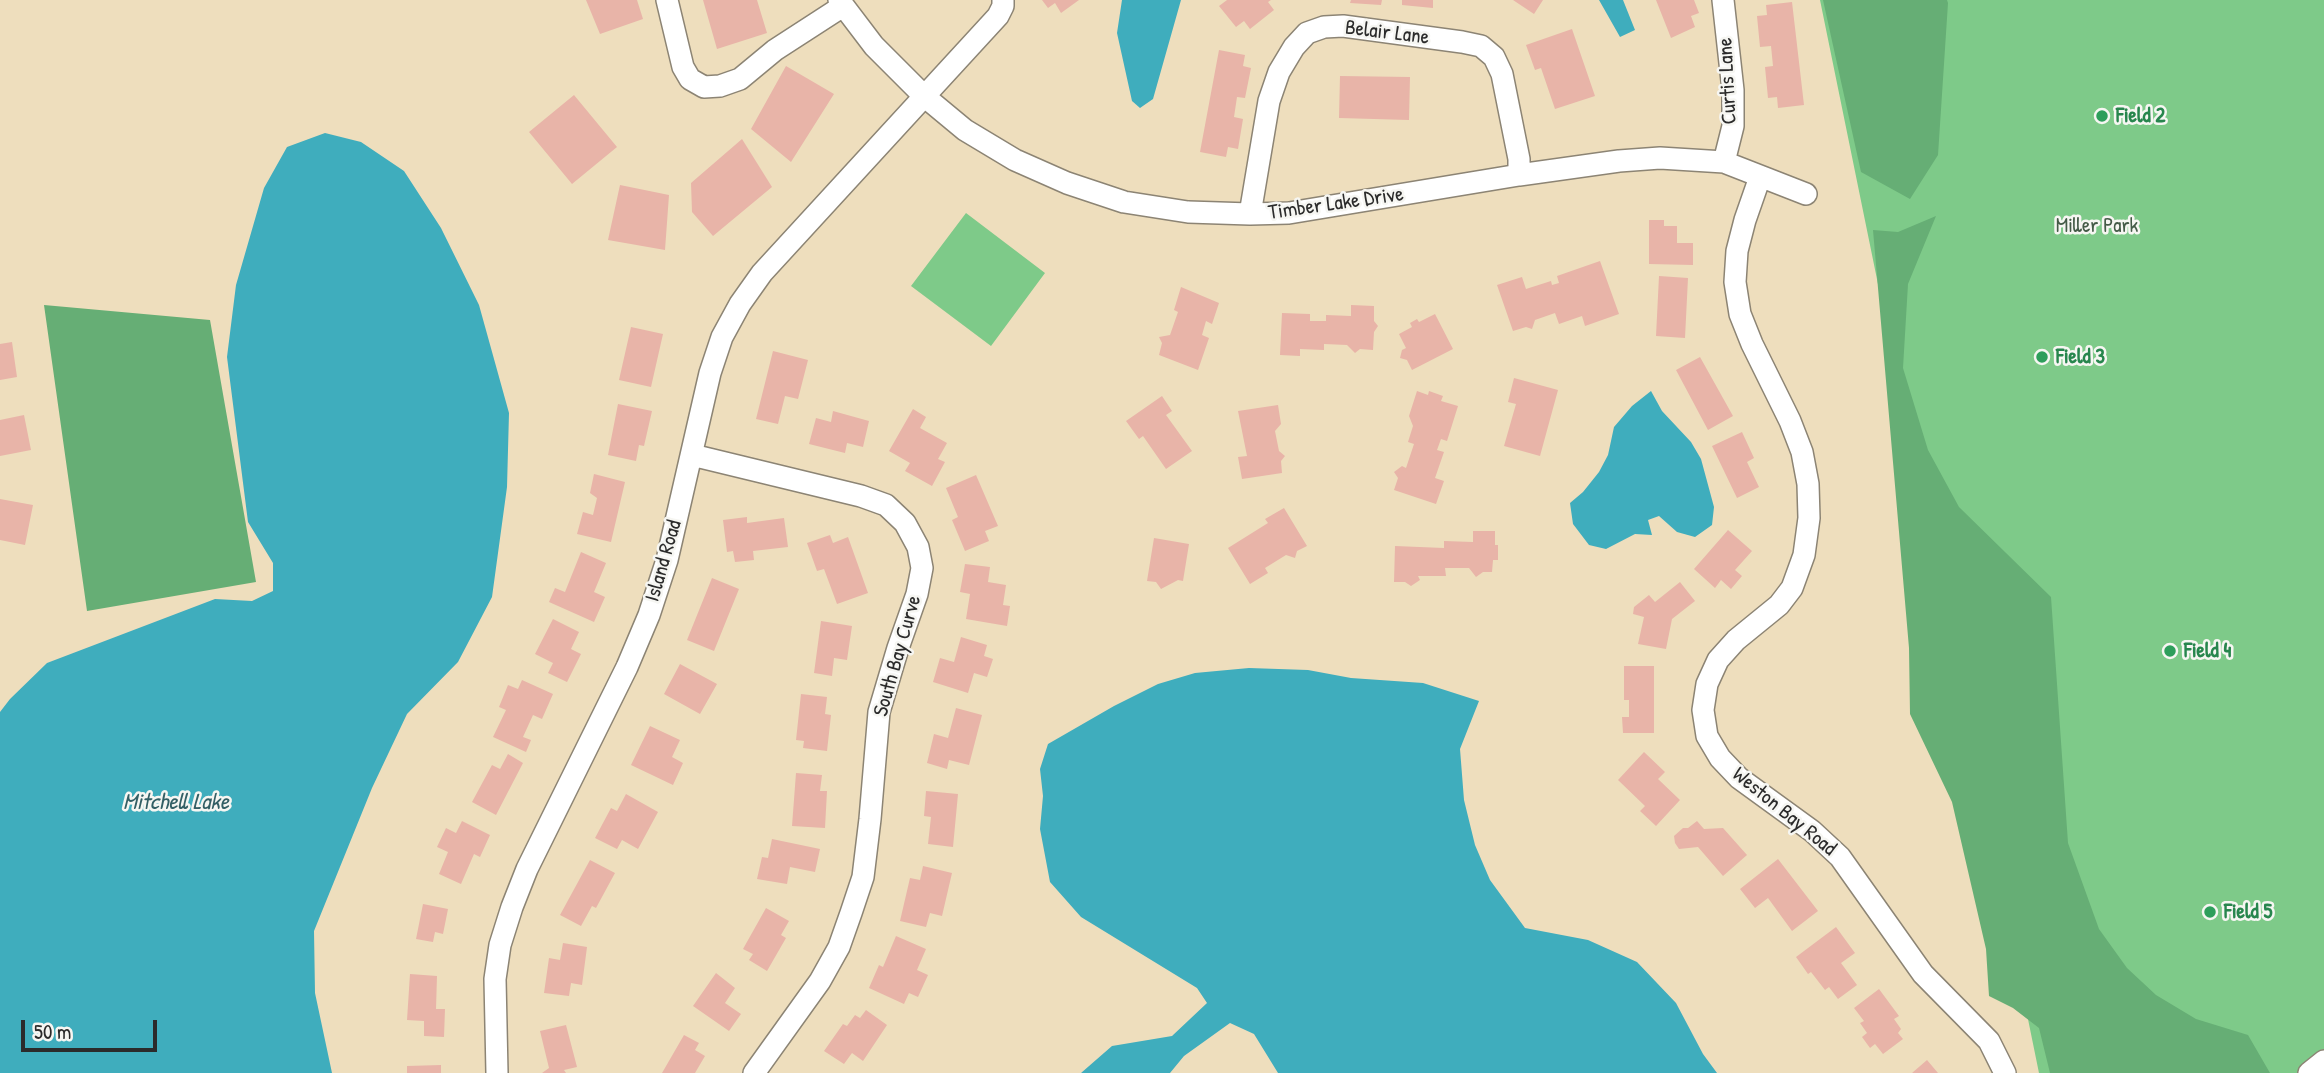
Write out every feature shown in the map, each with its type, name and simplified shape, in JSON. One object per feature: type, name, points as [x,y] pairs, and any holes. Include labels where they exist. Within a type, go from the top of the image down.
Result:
[{"type":"street","name":"Timber Lake Drive","points":[[667,0],[683,67],[690,79],[704,87],[720,86],[740,79],[775,50],[841,3],[874,46],[924,96],[975,136],[1015,160],[1067,183],[1124,202],[1188,212],[1290,213],[1519,175],[1660,158],[1724,162],[1805,194]]},
{"type":"street","name":"Island Road","points":[[497,1073],[495,979],[500,945],[527,869],[627,667],[649,615],[667,560],[710,373],[722,337],[740,304],[762,273],[998,16],[1003,0]]},
{"type":"street","name":"Curtis Lane","points":[[1723,0],[1733,90],[1733,127],[1724,162]]},
{"type":"street","name":"Belair Lane","points":[[1250,214],[1269,101],[1279,72],[1294,47],[1307,33],[1324,27],[1356,28],[1480,46],[1494,57],[1502,74],[1519,159],[1519,175]]},
{"type":"street","name":"Weston Bay Road","points":[[1760,177],[1737,251],[1735,282],[1740,314],[1802,452],[1808,484],[1809,518],[1804,555],[1792,588],[1779,605],[1736,640],[1718,660],[1707,684],[1703,710],[1707,736],[1720,758],[1739,778],[1812,831],[1840,857],[1923,974],[1989,1041],[2005,1073]]},
{"type":"street","name":"South Bay Curve","points":[[692,455],[861,496],[886,505],[905,523],[918,547],[922,568],[917,594],[879,712],[863,877],[839,947],[820,981],[754,1073]]},
{"type":"street","points":[[2309,1073],[2324,1061]]},
{"type":"green space","name":"Miller Park","points":[[1820,0],[2324,0],[2324,1073],[2039,1073]]},
{"type":"green space","points":[[1823,0],[1947,0],[1938,155],[1910,199],[1861,172]]},
{"type":"green space","points":[[966,213],[1045,273],[991,346],[911,286]]},
{"type":"green space","points":[[1936,216],[1908,284],[1903,368],[1928,450],[1959,507],[2051,597],[2068,843],[2099,929],[2127,968],[2156,995],[2196,1019],[2248,1035],[2270,1073],[2050,1073],[2039,1028],[2013,1008],[1989,996],[1986,949],[1952,802],[1910,714],[1909,648],[1873,230],[1898,232]]},
{"type":"green space","points":[[44,305],[210,320],[256,582],[87,611]]},
{"type":"water","points":[[1122,0],[1181,0],[1153,99],[1140,108],[1132,101],[1117,33]]},
{"type":"water","points":[[1599,0],[1623,0],[1635,30],[1620,37]]},
{"type":"water","name":"Mitchell Lake","points":[[325,133],[361,142],[404,171],[441,228],[479,305],[509,413],[507,487],[492,597],[458,662],[407,714],[372,788],[314,931],[315,993],[332,1073],[0,1073],[0,712],[47,663],[215,599],[252,601],[273,591],[273,563],[248,522],[227,357],[236,285],[264,188],[287,147]]},
{"type":"water","points":[[1651,391],[1662,411],[1691,442],[1701,459],[1714,507],[1712,525],[1695,537],[1677,532],[1659,516],[1648,520],[1652,535],[1635,534],[1606,549],[1589,545],[1573,524],[1570,503],[1599,472],[1608,455],[1614,427],[1632,406]]},
{"type":"water","points":[[1249,668],[1308,670],[1351,678],[1423,683],[1479,701],[1460,749],[1464,800],[1475,845],[1490,880],[1525,928],[1588,940],[1637,962],[1676,1003],[1703,1054],[1717,1073],[1278,1073],[1254,1034],[1230,1023],[1184,1056],[1170,1073],[1081,1073],[1112,1046],[1172,1036],[1207,1003],[1197,988],[1081,917],[1050,882],[1040,829],[1043,796],[1040,769],[1048,744],[1158,684],[1195,673]]},
{"type":"building","points":[[586,0],[637,0],[643,19],[600,34]]},
{"type":"building","points":[[703,0],[757,0],[767,33],[717,49]]},
{"type":"building","points":[[1042,0],[1079,0],[1061,13],[1055,3],[1048,8]]},
{"type":"building","points":[[1227,0],[1271,0],[1268,2],[1274,10],[1250,29],[1244,21],[1236,27],[1219,6]]},
{"type":"building","points":[[1351,0],[1382,0],[1381,5],[1350,3]]},
{"type":"building","points":[[1402,0],[1433,0],[1433,8],[1402,5]]},
{"type":"building","points":[[1513,0],[1543,0],[1534,14]]},
{"type":"building","points":[[1656,0],[1694,0],[1699,13],[1691,16],[1695,27],[1671,38]]},
{"type":"building","points":[[1792,2],[1804,105],[1778,108],[1777,97],[1768,98],[1765,67],[1773,66],[1771,46],[1760,47],[1757,16],[1767,15],[1766,5]]},
{"type":"building","points":[[1572,29],[1595,96],[1555,109],[1541,68],[1535,70],[1526,45]]},
{"type":"building","points":[[1219,50],[1245,55],[1243,66],[1251,68],[1245,98],[1237,97],[1234,117],[1243,119],[1238,149],[1228,147],[1226,157],[1200,152]]},
{"type":"building","points":[[786,66],[834,94],[791,162],[751,129]]},
{"type":"building","points":[[1340,76],[1410,77],[1409,120],[1339,118]]},
{"type":"building","points":[[574,95],[617,147],[572,184],[529,132]]},
{"type":"building","points":[[742,139],[772,187],[713,236],[692,212],[691,183]]},
{"type":"building","points":[[620,185],[669,195],[665,250],[608,240]]},
{"type":"building","points":[[1649,220],[1664,220],[1664,226],[1677,226],[1677,243],[1693,243],[1693,265],[1649,264]]},
{"type":"building","points":[[1600,261],[1619,314],[1585,326],[1582,316],[1559,324],[1555,313],[1535,320],[1532,329],[1526,327],[1513,331],[1497,285],[1522,277],[1526,289],[1551,281],[1552,285],[1559,283],[1557,276]]},
{"type":"building","points":[[1659,276],[1688,278],[1685,338],[1656,336]]},
{"type":"building","points":[[1181,287],[1219,303],[1212,324],[1206,321],[1202,335],[1209,338],[1198,370],[1159,355],[1162,343],[1159,337],[1170,335],[1178,312],[1174,310]]},
{"type":"building","points":[[1351,305],[1374,306],[1374,321],[1378,326],[1374,332],[1373,350],[1360,349],[1355,353],[1347,345],[1324,344],[1324,350],[1300,349],[1300,356],[1280,355],[1282,313],[1310,314],[1310,321],[1326,321],[1326,315],[1351,316]]},
{"type":"building","points":[[1435,314],[1453,349],[1412,370],[1407,360],[1400,358],[1402,350],[1406,348],[1399,334],[1412,327],[1410,323],[1417,319],[1419,322]]},
{"type":"building","points":[[631,327],[663,334],[651,387],[619,380]]},
{"type":"building","points":[[12,342],[17,377],[0,380],[0,344]]},
{"type":"building","points":[[773,351],[808,360],[798,399],[785,396],[778,424],[756,419]]},
{"type":"building","points":[[1700,357],[1733,416],[1708,430],[1676,370]]},
{"type":"building","points":[[1514,378],[1558,390],[1540,456],[1504,446],[1516,404],[1508,402]]},
{"type":"building","points":[[1417,391],[1428,395],[1429,391],[1443,396],[1441,401],[1458,406],[1447,441],[1441,439],[1437,450],[1444,452],[1435,478],[1444,481],[1436,504],[1394,490],[1398,478],[1394,472],[1402,466],[1406,468],[1414,444],[1408,442],[1413,426],[1409,416]]},
{"type":"building","points":[[1162,396],[1172,411],[1166,415],[1192,451],[1166,469],[1143,436],[1139,439],[1126,421]]},
{"type":"building","points":[[618,404],[652,411],[644,446],[639,445],[636,461],[608,455]]},
{"type":"building","points":[[1278,405],[1281,424],[1275,431],[1279,451],[1285,456],[1281,461],[1282,473],[1242,479],[1238,457],[1247,456],[1238,411]]},
{"type":"building","points":[[913,409],[926,417],[920,428],[947,443],[938,459],[945,462],[932,486],[905,471],[910,463],[889,451]]},
{"type":"building","points":[[833,411],[869,421],[863,447],[847,443],[845,453],[809,444],[816,418],[831,422]]},
{"type":"building","points":[[24,415],[31,450],[0,456],[0,420]]},
{"type":"building","points":[[1742,432],[1754,458],[1747,462],[1759,487],[1737,498],[1712,446]]},
{"type":"building","points":[[594,474],[625,482],[611,542],[577,534],[583,512],[593,515],[597,498],[590,493]]},
{"type":"building","points":[[976,475],[998,526],[985,531],[989,541],[965,551],[952,520],[958,517],[946,488]]},
{"type":"building","points":[[0,499],[33,505],[25,545],[0,540]]},
{"type":"building","points":[[1284,508],[1307,546],[1297,551],[1295,558],[1286,555],[1265,568],[1268,573],[1250,584],[1228,548],[1268,523],[1265,519]]},
{"type":"building","points":[[747,517],[747,523],[784,518],[788,547],[753,551],[754,560],[735,562],[733,551],[727,552],[723,520]]},
{"type":"building","points":[[1728,530],[1752,551],[1735,570],[1742,576],[1731,589],[1721,580],[1715,588],[1694,569]]},
{"type":"building","points":[[1473,531],[1495,531],[1498,560],[1493,560],[1492,572],[1483,572],[1476,577],[1469,568],[1445,568],[1446,576],[1418,576],[1420,580],[1411,586],[1405,582],[1394,582],[1395,546],[1444,548],[1444,541],[1473,542]]},
{"type":"building","points":[[830,535],[833,543],[848,537],[868,593],[837,604],[824,569],[817,571],[807,543]]},
{"type":"building","points":[[1154,538],[1189,544],[1183,581],[1178,580],[1161,589],[1156,582],[1147,581]]},
{"type":"building","points":[[581,552],[606,563],[594,592],[605,597],[594,622],[549,602],[555,588],[565,592]]},
{"type":"building","points":[[965,564],[990,567],[988,582],[1006,585],[1003,605],[1010,606],[1007,626],[966,619],[970,594],[960,592]]},
{"type":"building","points":[[712,578],[739,589],[714,651],[687,640]]},
{"type":"building","points":[[1680,582],[1695,601],[1672,619],[1666,649],[1638,644],[1644,617],[1633,614],[1634,607],[1649,595],[1655,602]]},
{"type":"building","points":[[553,619],[579,632],[571,649],[581,654],[567,682],[548,673],[553,663],[535,654]]},
{"type":"building","points":[[821,621],[852,626],[847,660],[834,658],[832,676],[814,673]]},
{"type":"building","points":[[961,637],[987,645],[984,656],[993,659],[987,677],[974,673],[968,693],[933,682],[940,658],[954,662]]},
{"type":"building","points":[[680,664],[717,684],[700,714],[664,694]]},
{"type":"building","points":[[1624,666],[1654,666],[1654,733],[1623,733],[1622,717],[1629,717],[1629,700],[1624,700]]},
{"type":"building","points":[[522,680],[553,694],[542,719],[533,715],[523,737],[531,740],[526,752],[493,737],[506,710],[499,707],[508,685],[518,689]]},
{"type":"building","points":[[801,694],[827,697],[825,714],[831,715],[827,751],[803,748],[804,741],[796,740]]},
{"type":"building","points":[[956,708],[982,715],[969,765],[949,760],[947,769],[927,763],[934,734],[948,738]]},
{"type":"building","points":[[650,726],[680,740],[672,757],[683,763],[673,785],[631,765]]},
{"type":"building","points":[[1644,752],[1665,772],[1658,779],[1680,800],[1656,826],[1640,811],[1645,806],[1618,780]]},
{"type":"building","points":[[508,754],[523,763],[496,815],[472,802],[492,765],[500,769]]},
{"type":"building","points":[[796,773],[822,775],[820,791],[827,791],[825,828],[792,826]]},
{"type":"building","points":[[926,791],[958,794],[953,847],[928,844],[931,817],[924,816]]},
{"type":"building","points":[[626,794],[658,812],[638,849],[622,840],[617,849],[595,838],[611,808],[617,811]]},
{"type":"building","points":[[462,821],[490,835],[480,857],[474,854],[461,884],[439,874],[448,852],[437,847],[446,828],[456,833]]},
{"type":"building","points":[[1697,821],[1704,829],[1723,828],[1747,855],[1723,876],[1698,847],[1679,849],[1675,843],[1674,836]]},
{"type":"building","points":[[772,839],[820,849],[815,872],[790,867],[787,884],[757,879],[762,857],[768,858]]},
{"type":"building","points":[[1778,859],[1818,911],[1792,931],[1768,898],[1755,908],[1740,889]]},
{"type":"building","points":[[590,860],[615,873],[596,908],[592,906],[581,926],[560,915]]},
{"type":"building","points":[[923,866],[952,873],[942,916],[930,913],[926,927],[900,921],[910,878],[920,880]]},
{"type":"building","points":[[423,904],[448,909],[443,934],[435,932],[433,942],[416,939]]},
{"type":"building","points":[[766,908],[789,921],[781,935],[786,938],[767,971],[749,960],[753,954],[743,949]]},
{"type":"building","points":[[1836,927],[1855,953],[1841,963],[1857,985],[1838,999],[1829,987],[1825,990],[1811,972],[1808,974],[1796,957]]},
{"type":"building","points":[[896,936],[926,949],[917,970],[928,975],[918,997],[909,993],[904,1004],[869,988],[879,965],[883,967]]},
{"type":"building","points":[[563,943],[587,947],[582,985],[571,983],[569,996],[544,993],[549,958],[560,960]]},
{"type":"building","points":[[716,973],[735,988],[725,1003],[741,1014],[729,1031],[693,1006]]},
{"type":"building","points":[[410,974],[437,976],[436,1009],[445,1009],[444,1037],[424,1036],[424,1021],[407,1020]]},
{"type":"building","points":[[1879,989],[1899,1016],[1894,1019],[1901,1029],[1898,1033],[1903,1039],[1883,1054],[1875,1044],[1870,1048],[1862,1037],[1867,1033],[1860,1023],[1864,1021],[1854,1008]]},
{"type":"building","points":[[866,1010],[887,1025],[863,1061],[852,1053],[844,1064],[824,1051],[843,1024],[847,1026],[855,1015],[860,1018]]},
{"type":"building","points":[[566,1025],[577,1067],[564,1070],[566,1073],[542,1073],[549,1068],[540,1031]]},
{"type":"building","points":[[684,1035],[699,1043],[695,1050],[705,1056],[695,1073],[662,1073]]},
{"type":"building","points":[[1927,1060],[1938,1073],[1912,1073]]},
{"type":"building","points":[[441,1065],[441,1073],[407,1073],[407,1066]]},
{"type":"place","name":"Field 2","points":[[2102,116]]},
{"type":"place","name":"Field 3","points":[[2042,357]]},
{"type":"place","name":"Field 4","points":[[2170,651]]},
{"type":"place","name":"Field 5","points":[[2210,912]]}]
